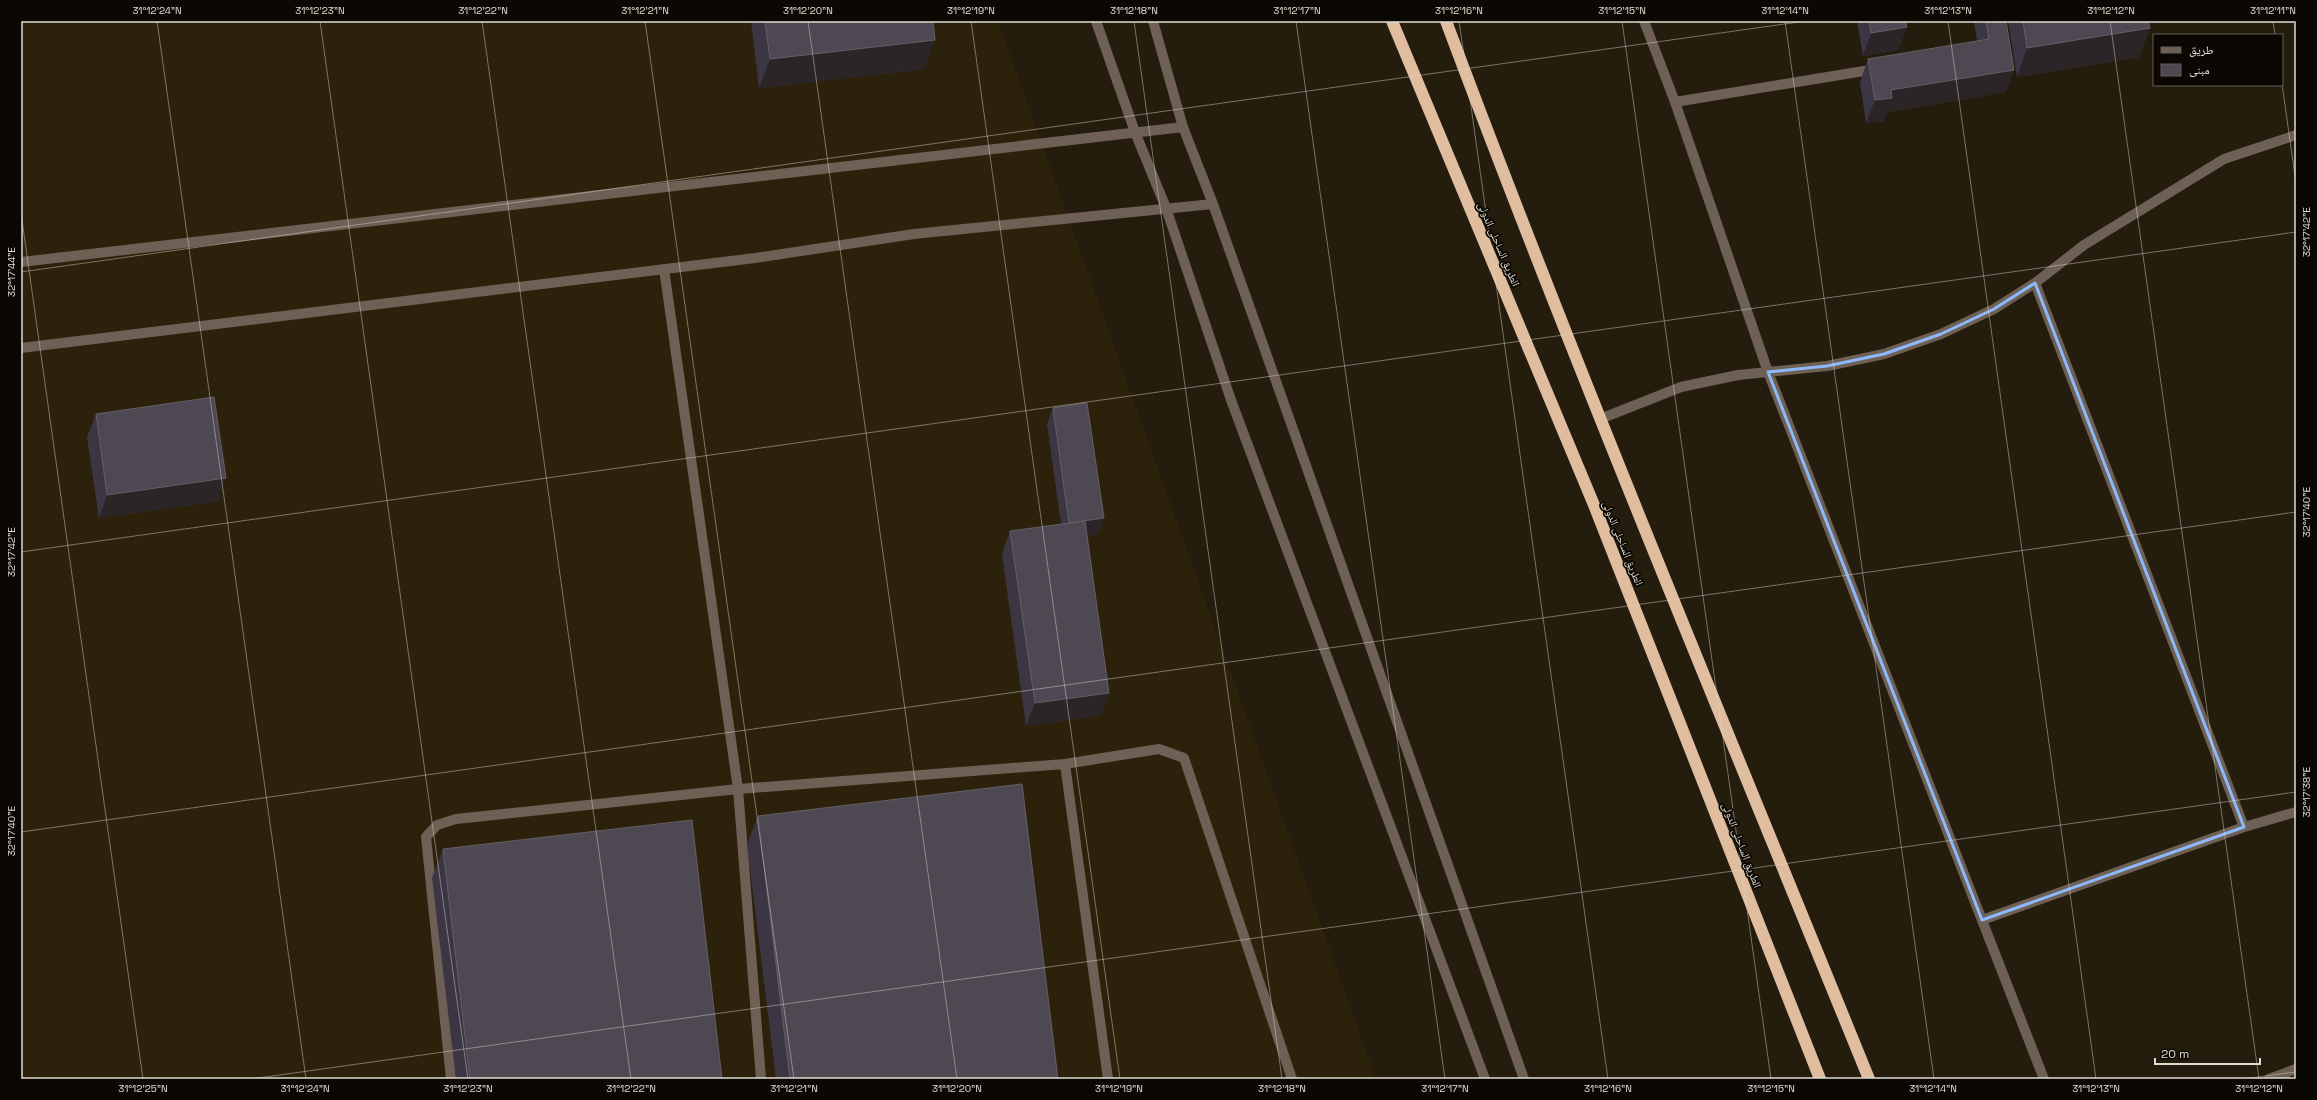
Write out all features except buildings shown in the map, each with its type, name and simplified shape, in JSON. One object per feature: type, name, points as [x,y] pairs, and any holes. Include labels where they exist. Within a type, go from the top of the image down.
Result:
[{"type":"highway","name":"الطريق الساحلى الدولى","points":[[1392,21],[1594,505],[1820,1079]]},
{"type":"highway","points":[[1446,21],[1499,163],[1600,419],[1869,1079]]},
{"type":"street","points":[[1096,21],[1135,132],[1166,208],[1231,400],[1485,1079]]},
{"type":"street","points":[[1153,21],[1183,127],[1213,204],[1524,1079]]},
{"type":"street","points":[[1644,21],[1675,102],[1768,372],[2044,1079]]},
{"type":"street","points":[[1675,102],[1886,67]]},
{"type":"street","points":[[21,262],[1183,127]]},
{"type":"street","points":[[1600,419],[1681,387],[1710,380],[1827,366],[1884,354],[1941,334],[1994,309],[2035,283],[2084,245],[2224,160],[2296,135]]},
{"type":"street","points":[[21,348],[664,269],[914,234],[1213,204]]},
{"type":"street","points":[[664,269],[738,789],[761,1079]]},
{"type":"street","points":[[2035,283],[2244,827]]},
{"type":"street","points":[[451,1079],[426,837],[437,825],[456,819],[738,789],[1065,764],[1159,749],[1184,758],[1292,1079]]},
{"type":"street","points":[[1065,764],[1108,1079]]},
{"type":"street","points":[[1982,920],[2244,827],[2296,812]]},
{"type":"street","points":[[2269,1079],[2296,1069]]},
{"type":"highlighted area","points":[[2035,283],[2244,827],[1982,920],[1768,372],[1827,366],[1884,354],[1941,334],[1994,309]]},
{"type":"shaded area","points":[[21,21],[998,21],[1376,1079],[21,1079]]}]
